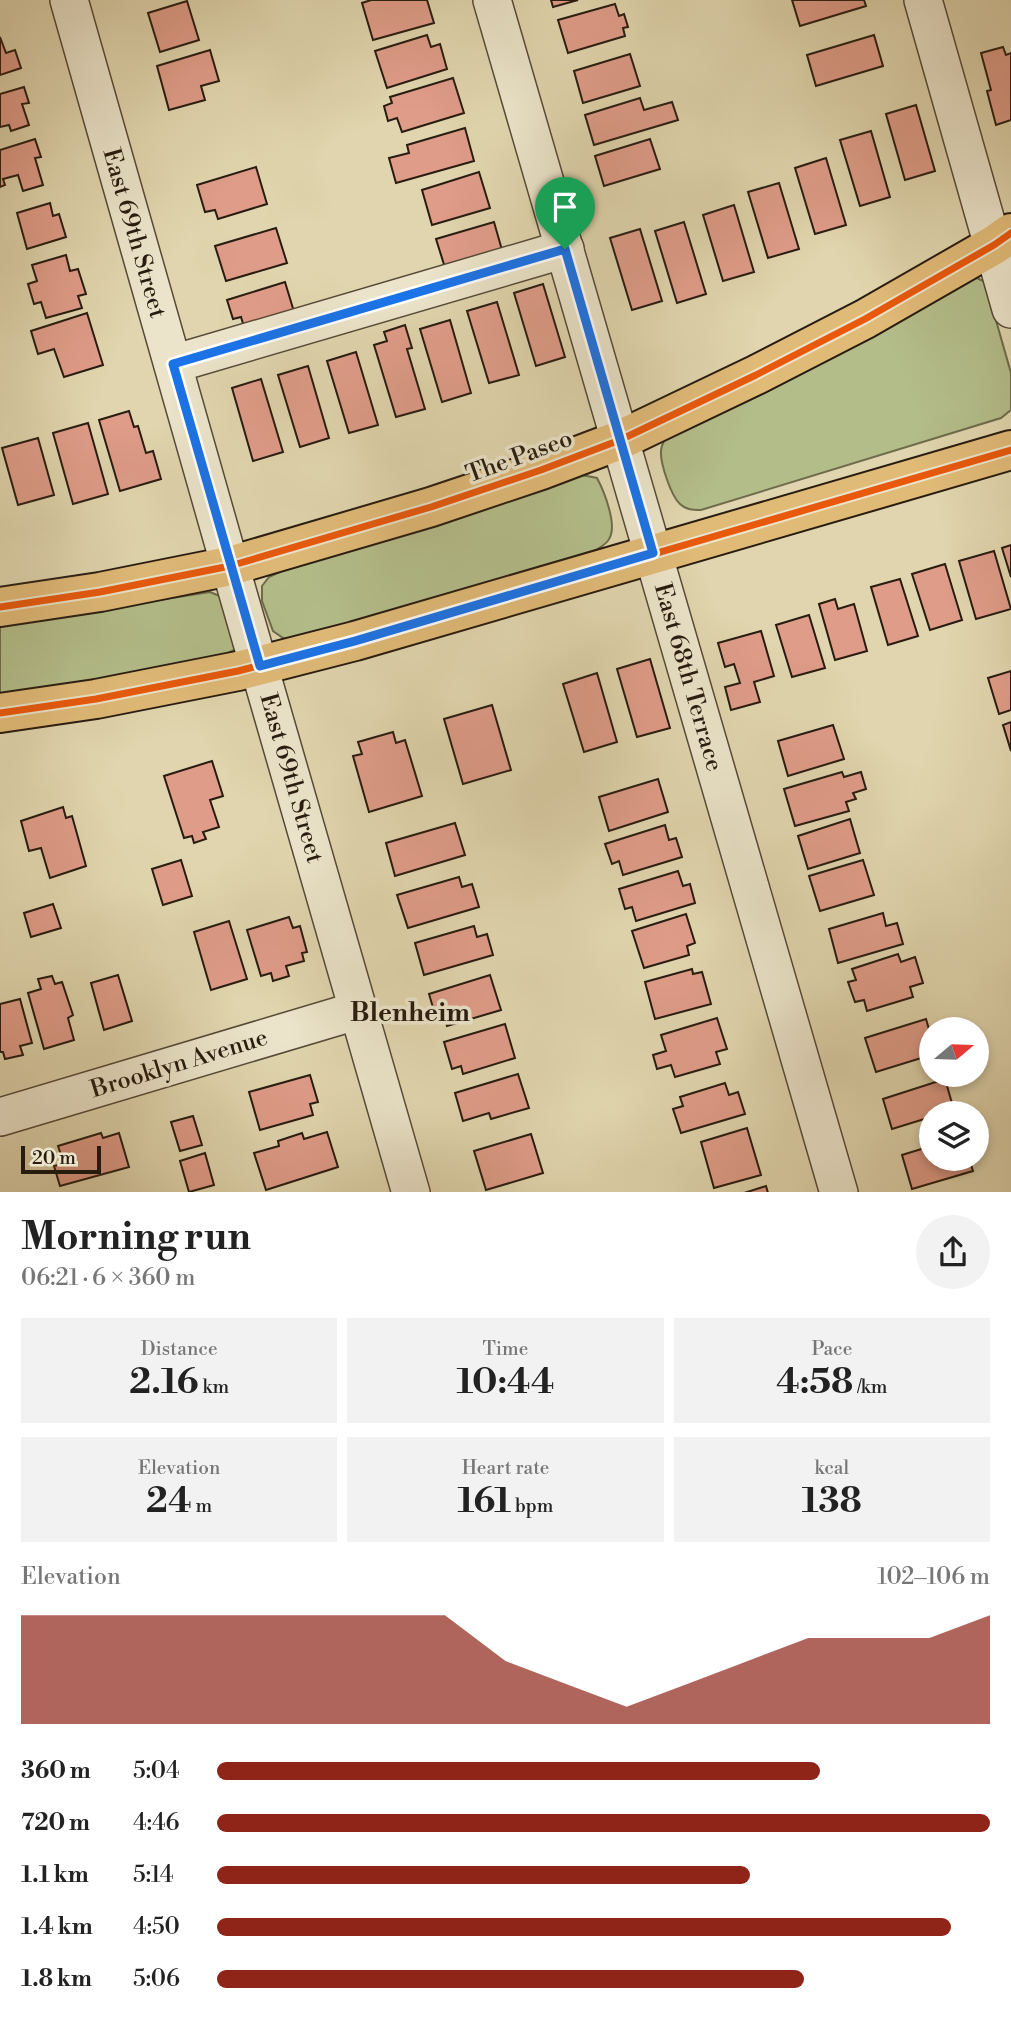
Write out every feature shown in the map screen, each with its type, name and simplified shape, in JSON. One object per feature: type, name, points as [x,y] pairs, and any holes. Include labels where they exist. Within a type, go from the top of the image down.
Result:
[{"type":"main road","name":"The Paseo","points":[[0,607],[100,592],[230,566],[321,541],[541,470],[620,440],[756,375],[865,319],[1002,239]]},
{"type":"main road","points":[[0,713],[96,698],[260,666],[1011,450]]},
{"type":"street","name":"East 69th Street","points":[[69,0],[411,1192]]},
{"type":"street","name":"East 68th Terrace","points":[[492,0],[839,1192]]},
{"type":"street","points":[[923,0],[1002,239],[1011,309]]},
{"type":"street","points":[[173,364],[565,249]]},
{"type":"street","name":"Brooklyn Avenue","points":[[0,1117],[359,1010]]},
{"type":"green space","points":[[975,277],[985,282],[1011,373],[1011,410],[1001,418],[701,510],[687,509],[677,500],[662,463],[662,447],[667,436]]},
{"type":"green space","points":[[582,475],[597,478],[611,517],[609,539],[596,550],[299,639],[283,638],[273,631],[262,601],[262,586],[269,577],[288,568]]},
{"type":"green space","points":[[210,592],[222,597],[238,639],[234,650],[220,657],[0,696],[0,625]]},
{"type":"building","points":[[371,0],[427,0],[434,23],[373,40],[362,3]]},
{"type":"building","points":[[551,0],[578,0],[553,7]]},
{"type":"building","points":[[792,0],[864,0],[866,6],[800,26]]},
{"type":"building","points":[[187,1],[199,40],[160,52],[148,13]]},
{"type":"building","points":[[615,4],[619,16],[624,14],[628,27],[623,28],[625,36],[568,53],[558,20]]},
{"type":"building","points":[[427,35],[431,47],[440,44],[447,69],[387,88],[375,51]]},
{"type":"building","points":[[874,35],[883,66],[816,86],[807,55]]},
{"type":"building","points":[[0,37],[6,53],[15,50],[21,68],[0,75]]},
{"type":"building","points":[[1003,47],[1006,55],[1011,53],[1011,120],[996,125],[987,91],[991,90],[981,53]]},
{"type":"building","points":[[210,50],[219,81],[201,86],[205,100],[169,110],[157,66]]},
{"type":"building","points":[[630,54],[640,86],[583,103],[574,71]]},
{"type":"building","points":[[453,78],[464,113],[402,132],[397,118],[388,121],[384,106],[392,103],[390,97]]},
{"type":"building","points":[[24,87],[29,103],[22,104],[29,125],[11,131],[9,125],[0,127],[0,94]]},
{"type":"building","points":[[640,98],[644,110],[672,102],[678,120],[594,145],[585,115]]},
{"type":"building","points":[[916,105],[935,171],[905,180],[886,114]]},
{"type":"building","points":[[465,128],[474,161],[396,183],[389,158],[409,153],[407,145]]},
{"type":"building","points":[[871,131],[890,197],[860,206],[840,140]]},
{"type":"building","points":[[35,139],[41,157],[35,158],[43,185],[23,191],[18,175],[3,179],[5,185],[0,187],[0,150]]},
{"type":"building","points":[[650,139],[660,169],[604,186],[595,156]]},
{"type":"building","points":[[826,158],[846,225],[815,234],[795,168]]},
{"type":"building","points":[[256,167],[267,204],[218,219],[215,210],[205,212],[197,185]]},
{"type":"building","points":[[479,172],[490,208],[432,225],[422,190]]},
{"type":"building","points":[[779,183],[799,249],[768,258],[748,192]]},
{"type":"building","points":[[50,203],[53,216],[59,214],[66,237],[27,249],[17,213]]},
{"type":"building","points":[[734,205],[754,272],[723,281],[703,215]]},
{"type":"building","points":[[494,222],[504,257],[447,274],[436,239]]},
{"type":"building","points":[[684,222],[706,294],[677,303],[655,231]]},
{"type":"building","points":[[276,228],[287,263],[226,281],[215,246]]},
{"type":"building","points":[[640,229],[662,301],[632,310],[610,238]]},
{"type":"building","points":[[66,255],[70,271],[78,269],[86,294],[78,296],[82,308],[46,318],[41,302],[34,304],[28,284],[37,281],[32,265]]},
{"type":"building","points":[[285,282],[295,315],[245,330],[241,317],[233,319],[227,300]]},
{"type":"building","points":[[543,284],[565,357],[536,366],[514,293]]},
{"type":"building","points":[[497,302],[519,375],[489,383],[467,311]]},
{"type":"building","points":[[87,313],[103,365],[64,377],[54,349],[38,354],[31,331]]},
{"type":"building","points":[[450,320],[471,393],[442,402],[420,329]]},
{"type":"building","points":[[405,325],[412,348],[407,349],[425,409],[396,417],[374,345],[387,341],[384,332]]},
{"type":"building","points":[[356,352],[378,425],[349,433],[327,361]]},
{"type":"building","points":[[308,366],[329,438],[300,447],[278,375]]},
{"type":"building","points":[[261,379],[283,452],[253,461],[232,388]]},
{"type":"building","points":[[129,411],[134,427],[138,426],[146,453],[153,451],[161,479],[120,491],[99,420]]},
{"type":"building","points":[[88,423],[108,494],[73,504],[53,433]]},
{"type":"building","points":[[38,438],[54,495],[18,505],[2,448]]},
{"type":"building","points":[[1011,545],[1011,577],[1002,548]]},
{"type":"building","points":[[994,551],[1011,609],[976,619],[959,561]]},
{"type":"building","points":[[945,564],[962,620],[930,630],[912,574]]},
{"type":"building","points":[[900,579],[918,636],[888,645],[871,587]]},
{"type":"building","points":[[835,599],[838,609],[854,604],[867,651],[835,660],[819,604]]},
{"type":"building","points":[[809,615],[825,668],[792,677],[776,625]]},
{"type":"building","points":[[761,631],[774,676],[754,682],[760,702],[731,710],[725,687],[740,683],[734,664],[725,667],[718,643]]},
{"type":"building","points":[[650,659],[670,728],[637,737],[617,669]]},
{"type":"building","points":[[1011,671],[1011,710],[999,714],[988,678]]},
{"type":"building","points":[[597,673],[617,742],[584,752],[563,684]]},
{"type":"building","points":[[492,705],[511,770],[463,784],[444,719]]},
{"type":"building","points":[[1011,722],[1011,751],[1003,725]]},
{"type":"building","points":[[833,725],[844,759],[788,776],[778,741]]},
{"type":"building","points":[[393,732],[396,743],[405,740],[422,796],[369,812],[353,756],[362,754],[358,742]]},
{"type":"building","points":[[212,761],[223,796],[210,800],[219,827],[203,832],[206,839],[194,843],[192,836],[184,838],[164,776]]},
{"type":"building","points":[[842,772],[844,777],[861,772],[866,789],[853,793],[856,799],[846,802],[849,811],[795,826],[784,789]]},
{"type":"building","points":[[658,779],[668,812],[609,831],[599,797]]},
{"type":"building","points":[[63,807],[66,818],[72,816],[86,866],[50,878],[41,848],[29,851],[21,821]]},
{"type":"building","points":[[850,819],[860,853],[808,869],[798,836]]},
{"type":"building","points":[[455,823],[465,855],[395,876],[386,843]]},
{"type":"building","points":[[665,825],[669,840],[676,838],[682,857],[623,875],[619,861],[612,864],[605,844]]},
{"type":"building","points":[[181,860],[192,896],[163,905],[152,869]]},
{"type":"building","points":[[863,860],[874,895],[820,911],[809,876]]},
{"type":"building","points":[[678,871],[683,886],[690,884],[695,903],[636,921],[632,907],[625,909],[619,889]]},
{"type":"building","points":[[459,877],[462,887],[472,884],[479,907],[408,928],[397,895]]},
{"type":"building","points":[[53,904],[61,928],[31,937],[24,913]]},
{"type":"building","points":[[883,913],[886,926],[897,923],[903,944],[838,963],[829,929]]},
{"type":"building","points":[[686,914],[695,943],[687,946],[689,955],[644,968],[632,931]]},
{"type":"building","points":[[289,917],[293,928],[300,926],[307,952],[302,953],[304,961],[286,966],[289,976],[273,981],[271,973],[261,976],[247,930]]},
{"type":"building","points":[[229,921],[247,979],[211,990],[194,932]]},
{"type":"building","points":[[474,926],[477,937],[487,934],[493,955],[424,975],[415,943]]},
{"type":"building","points":[[898,954],[901,962],[915,957],[923,983],[910,987],[913,997],[867,1011],[864,1000],[855,1002],[848,982],[856,980],[852,969]]},
{"type":"building","points":[[692,969],[693,974],[702,972],[711,1004],[655,1019],[645,982]]},
{"type":"building","points":[[118,975],[132,1021],[104,1030],[91,983]]},
{"type":"building","points":[[490,975],[501,1010],[447,1026],[445,1019],[437,1021],[429,994]]},
{"type":"building","points":[[52,976],[55,984],[62,982],[73,1015],[68,1018],[74,1040],[44,1049],[28,993],[41,989],[38,979]]},
{"type":"building","points":[[20,999],[32,1043],[20,1046],[23,1055],[5,1059],[3,1052],[0,1052],[0,1004]]},
{"type":"building","points":[[717,1018],[727,1049],[716,1052],[720,1064],[675,1077],[671,1065],[657,1069],[653,1055],[666,1051],[661,1035]]},
{"type":"building","points":[[919,1021],[919,1059],[876,1072],[865,1038]]},
{"type":"building","points":[[505,1024],[515,1058],[463,1074],[461,1066],[452,1069],[444,1042]]},
{"type":"building","points":[[518,1074],[529,1108],[491,1119],[489,1113],[463,1121],[455,1093]]},
{"type":"building","points":[[310,1075],[318,1102],[310,1104],[313,1115],[260,1130],[249,1092]]},
{"type":"building","points":[[725,1083],[729,1095],[738,1092],[745,1114],[681,1133],[673,1109],[683,1106],[680,1097]]},
{"type":"building","points":[[920,1087],[947,1087],[951,1101],[919,1101],[919,1121],[892,1129],[883,1099]]},
{"type":"building","points":[[193,1116],[202,1145],[180,1151],[171,1122]]},
{"type":"building","points":[[747,1128],[761,1175],[714,1188],[701,1142]]},
{"type":"building","points":[[327,1132],[338,1167],[266,1190],[254,1153],[279,1146],[278,1141],[302,1133],[304,1139]]},
{"type":"building","points":[[101,1133],[103,1138],[119,1133],[129,1167],[60,1186],[54,1166],[64,1164],[58,1146]]},
{"type":"building","points":[[531,1134],[543,1173],[486,1190],[474,1151]]},
{"type":"building","points":[[919,1150],[919,1171],[973,1171],[912,1189],[902,1155]]},
{"type":"building","points":[[205,1153],[214,1185],[189,1192],[180,1161]]},
{"type":"building","points":[[766,1186],[768,1192],[747,1192]]},
{"type":"cycle path","points":[[0,607],[100,592],[230,566],[431,507],[541,470],[620,440],[756,375],[865,319],[1011,233]]},
{"type":"cycle path","points":[[0,713],[96,699],[238,671],[355,641],[1011,450]]},
{"type":"district","name":"Blenheim","points":[[410,1012]]},
{"type":"route","points":[[565,249],[653,553],[355,641],[260,666],[173,364],[565,249]]}]
